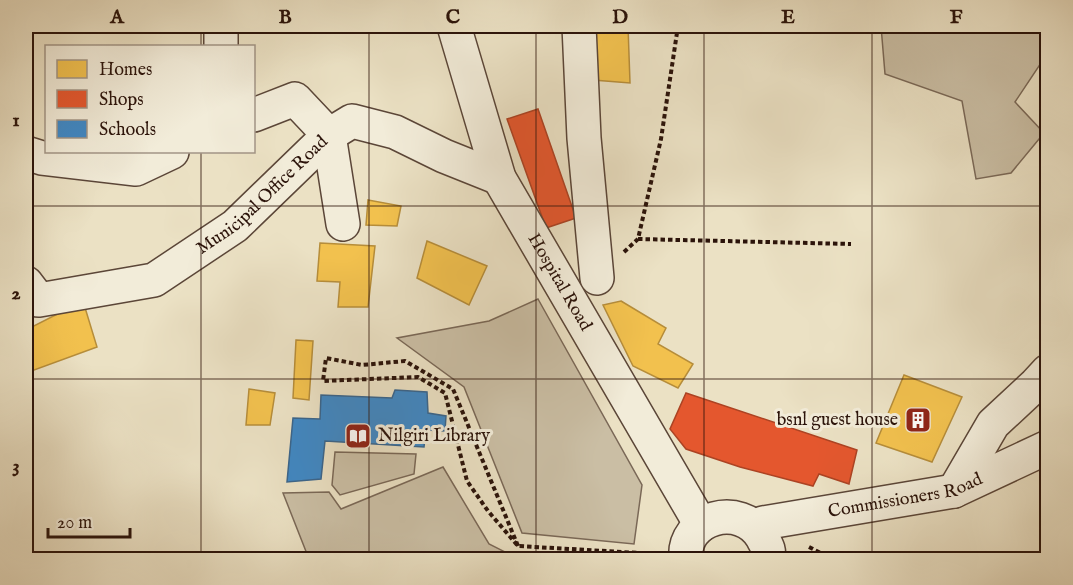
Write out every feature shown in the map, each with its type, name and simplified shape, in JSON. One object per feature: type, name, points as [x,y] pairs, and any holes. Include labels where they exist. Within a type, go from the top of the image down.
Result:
[{"type":"street","points":[[221,26],[221,45]]},
{"type":"street","name":"Hospital Road","points":[[454,26],[499,178],[691,545]]},
{"type":"street","points":[[579,26],[584,138],[597,278]]},
{"type":"street","points":[[255,115],[295,99],[329,135],[343,224]]},
{"type":"street","name":"Municipal Office Road","points":[[26,283],[39,300],[154,280],[235,226],[329,135],[352,121],[395,132],[444,156],[499,178]]},
{"type":"street","points":[[26,153],[42,158],[136,169],[170,153]]},
{"type":"street","points":[[954,491],[993,424],[1036,384],[1047,370]]},
{"type":"street","name":"Commissioners Road","points":[[756,527],[954,491],[1047,447]]},
{"type":"street","points":[[691,545],[713,518],[738,517],[756,527],[770,550],[768,560]]},
{"type":"path","points":[[597,278],[638,239],[661,139],[678,26]]},
{"type":"path","points":[[638,239],[851,244]]},
{"type":"path","points":[[518,546],[453,389],[405,361],[362,365],[326,358],[323,381],[418,377],[445,393],[467,481],[488,511],[518,546],[660,554],[691,545]]},
{"type":"shaded area","points":[[881,26],[1047,26],[1047,54],[1015,102],[1044,133],[1011,173],[976,179],[962,101],[885,74]]},
{"type":"shaded area","points":[[538,299],[642,485],[634,544],[522,533],[464,387],[397,338],[489,321]]},
{"type":"shaded area","points":[[335,452],[416,454],[414,474],[340,495],[332,485]]},
{"type":"shaded area","points":[[443,467],[489,544],[519,559],[309,559],[283,493],[329,492],[341,509]]},
{"type":"building: Homes","points":[[595,26],[628,26],[630,83],[593,80]]},
{"type":"building: Homes","points":[[368,200],[401,206],[397,226],[366,225]]},
{"type":"building: Homes","points":[[427,241],[487,266],[469,305],[417,278]]},
{"type":"building: Homes","points":[[320,243],[375,246],[368,307],[338,307],[340,282],[317,281]]},
{"type":"building: Homes","points":[[83,301],[97,347],[26,373],[26,315],[30,328]]},
{"type":"building: Homes","points":[[621,301],[666,328],[658,344],[693,364],[678,388],[633,366],[603,305]]},
{"type":"building: Homes","points":[[296,340],[313,341],[309,400],[293,398]]},
{"type":"building: Homes","name":"bsnl guest house","points":[[904,375],[962,397],[932,462],[876,443]]},
{"type":"building: Homes","points":[[249,389],[275,393],[270,425],[246,425]]},
{"type":"building: Shops","points":[[538,109],[576,218],[546,228],[507,119]]},
{"type":"building: Shops","points":[[686,393],[857,450],[849,484],[819,474],[813,486],[740,467],[686,449],[670,429]]},
{"type":"building: Shops","points":[[192,555],[194,560],[178,560]]},
{"type":"building: Schools","name":"Nilgiri Library","points":[[395,390],[427,392],[428,413],[446,416],[445,431],[426,430],[424,447],[325,441],[321,479],[287,482],[293,418],[320,419],[321,395],[392,398]]},
{"type":"place","name":"bsnl guest house","points":[[918,420]]},
{"type":"place","name":"Nilgiri Library","points":[[358,436]]}]
